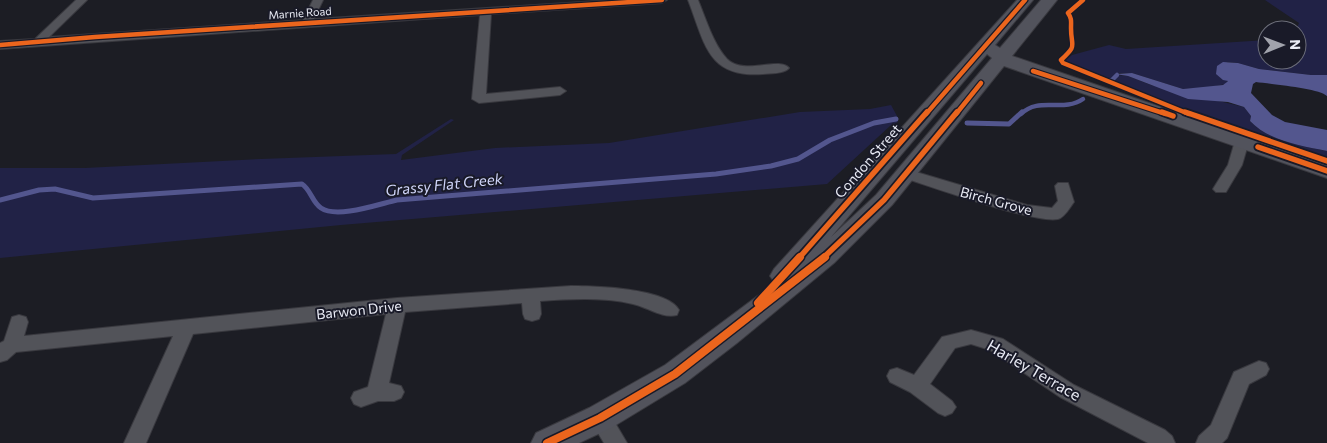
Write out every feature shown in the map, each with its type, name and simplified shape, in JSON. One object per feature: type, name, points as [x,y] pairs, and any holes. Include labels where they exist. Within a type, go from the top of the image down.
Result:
[{"type":"main road","name":"Condon Street","points":[[547,443],[608,431],[675,374],[727,336],[825,257],[884,200],[906,174],[1000,51],[1025,0]]},
{"type":"main road","name":"Condon Street","points":[[727,336],[808,249],[1049,0]]},
{"type":"main road","points":[[1000,51],[1041,74],[1163,113],[1327,171]]},
{"type":"street","points":[[38,42],[82,0]]},
{"type":"street","points":[[307,23],[318,0]]},
{"type":"street","name":"Marnie Road","points":[[0,45],[601,2],[662,0]]},
{"type":"street","points":[[693,0],[718,56],[726,65],[750,70],[783,68]]},
{"type":"street","points":[[486,11],[478,98],[560,91]]},
{"type":"street","points":[[1221,189],[1235,165],[1242,141]]},
{"type":"street","name":"Birch Grove","points":[[906,174],[1026,210],[1056,214],[1066,202],[1063,186]]},
{"type":"street","name":"Barwon Drive","points":[[6,350],[187,328],[397,306],[531,305],[601,293],[646,300],[670,310]]},
{"type":"street","points":[[377,394],[397,306]]},
{"type":"street","name":"Barwon Drive","points":[[6,350],[19,322]]},
{"type":"street","points":[[135,443],[187,328]]},
{"type":"street","name":"Harley Terrace","points":[[917,386],[949,342],[971,337],[996,344],[1067,391],[1157,437],[1164,443]]},
{"type":"street","points":[[1207,443],[1219,431],[1241,378],[1259,369]]},
{"type":"street","points":[[897,376],[917,386],[945,407]]},
{"type":"shaded area","points":[[1265,0],[1327,0],[1327,75],[1268,70],[1307,70],[1307,20],[1295,20]]},
{"type":"shaded area","points":[[1257,41],[1257,68],[1227,62],[1220,77],[1228,81],[1226,84],[1206,88],[1183,89],[1132,73],[1119,73],[1117,75],[1128,76],[1151,85],[1244,107],[1251,116],[1250,121],[1258,128],[1286,142],[1327,151],[1327,159],[1185,109],[1067,64],[1066,60],[1072,55],[1109,45],[1126,49]]},
{"type":"shaded area","points":[[891,105],[898,122],[890,126],[827,184],[341,225],[0,258],[0,168],[85,168],[396,154],[451,119],[454,120],[402,155],[401,160],[495,148],[609,143],[800,112],[870,109]]},
{"type":"water","points":[[1223,62],[1238,63],[1257,70],[1327,75],[1327,96],[1305,89],[1256,82],[1253,84],[1251,93],[1272,115],[1285,122],[1327,130],[1327,151],[1286,142],[1266,133],[1250,121],[1251,116],[1244,107],[1228,102],[1188,99],[1128,76],[1115,74],[1132,73],[1183,89],[1223,85],[1228,81],[1223,80],[1216,74],[1217,66]]},
{"type":"waterway","name":"Grassy Flat Creek","points":[[1107,81],[1112,80],[1117,75]]},
{"type":"waterway","name":"Grassy Flat Creek","points":[[1021,114],[1035,106],[1067,105],[1083,99]]},
{"type":"waterway","name":"Grassy Flat Creek","points":[[967,123],[1009,124],[1022,112]]},
{"type":"waterway","name":"Grassy Flat Creek","points":[[0,200],[39,190],[55,189],[93,198],[302,184],[321,208],[337,212],[397,200],[716,174],[771,166],[798,159],[830,140],[874,123],[896,119]]},
{"type":"cycle path","points":[[0,45],[95,37],[662,0]]},
{"type":"cycle path","points":[[758,303],[808,249],[1025,0]]},
{"type":"cycle path","points":[[1083,0],[1068,13],[1072,20],[1071,32],[1074,44],[1061,60],[1063,63],[1175,109],[1327,161]]},
{"type":"cycle path","points":[[1033,71],[1173,116]]},
{"type":"cycle path","points":[[547,443],[600,418],[675,374],[825,257],[884,200],[981,83]]},
{"type":"cycle path","points":[[1258,147],[1327,171]]}]
